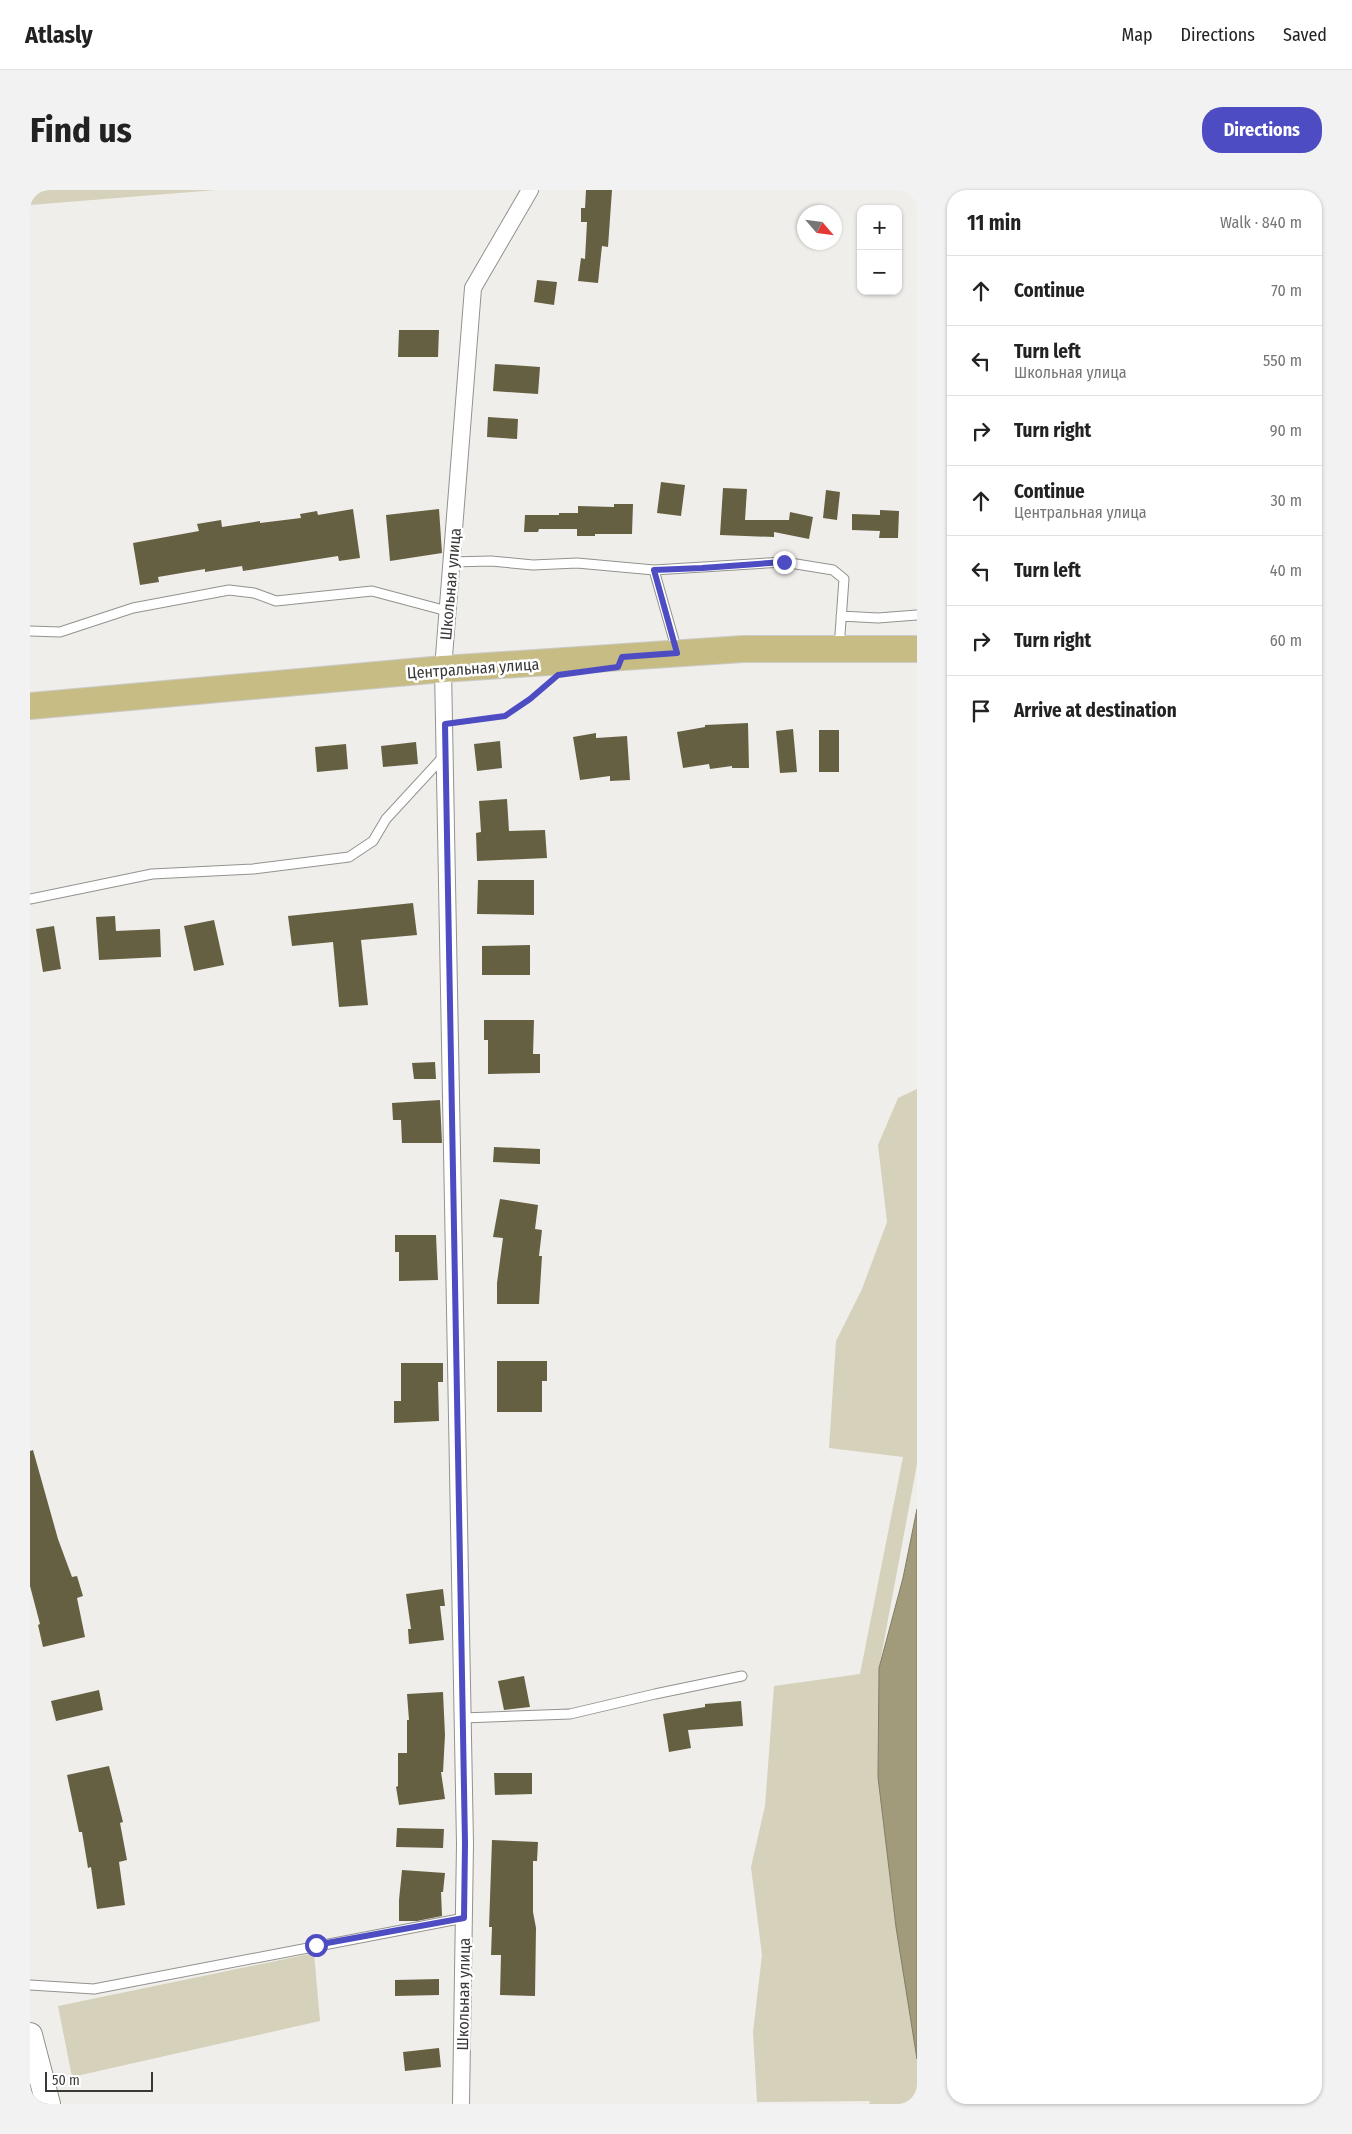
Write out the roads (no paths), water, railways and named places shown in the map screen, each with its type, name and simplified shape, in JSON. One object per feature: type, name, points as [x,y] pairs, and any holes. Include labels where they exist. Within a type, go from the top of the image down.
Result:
[{"type":"main road","name":"Центральная улица","points":[[30,706],[443,669],[677,653],[743,649],[917,649]]},
{"type":"street","name":"Школьная улица","points":[[461,2104],[465,1844],[443,669],[473,288],[530,190]]},
{"type":"street","points":[[30,2035],[48,2104]]},
{"type":"lane","points":[[451,562],[491,561],[533,565],[577,563],[654,570],[784,562],[833,570],[844,579],[839,648]]},
{"type":"lane","points":[[654,570],[677,653]]},
{"type":"lane","points":[[30,631],[60,632],[133,608],[229,590],[254,593],[276,601],[372,591],[448,611]]},
{"type":"lane","points":[[842,616],[878,618],[917,615]]},
{"type":"lane","points":[[30,898],[152,874],[253,870],[350,857],[372,841],[386,819],[446,754]]},
{"type":"lane","points":[[463,1718],[570,1714],[742,1676]]},
{"type":"lane","points":[[30,1985],[94,1989],[464,1918]]}]
